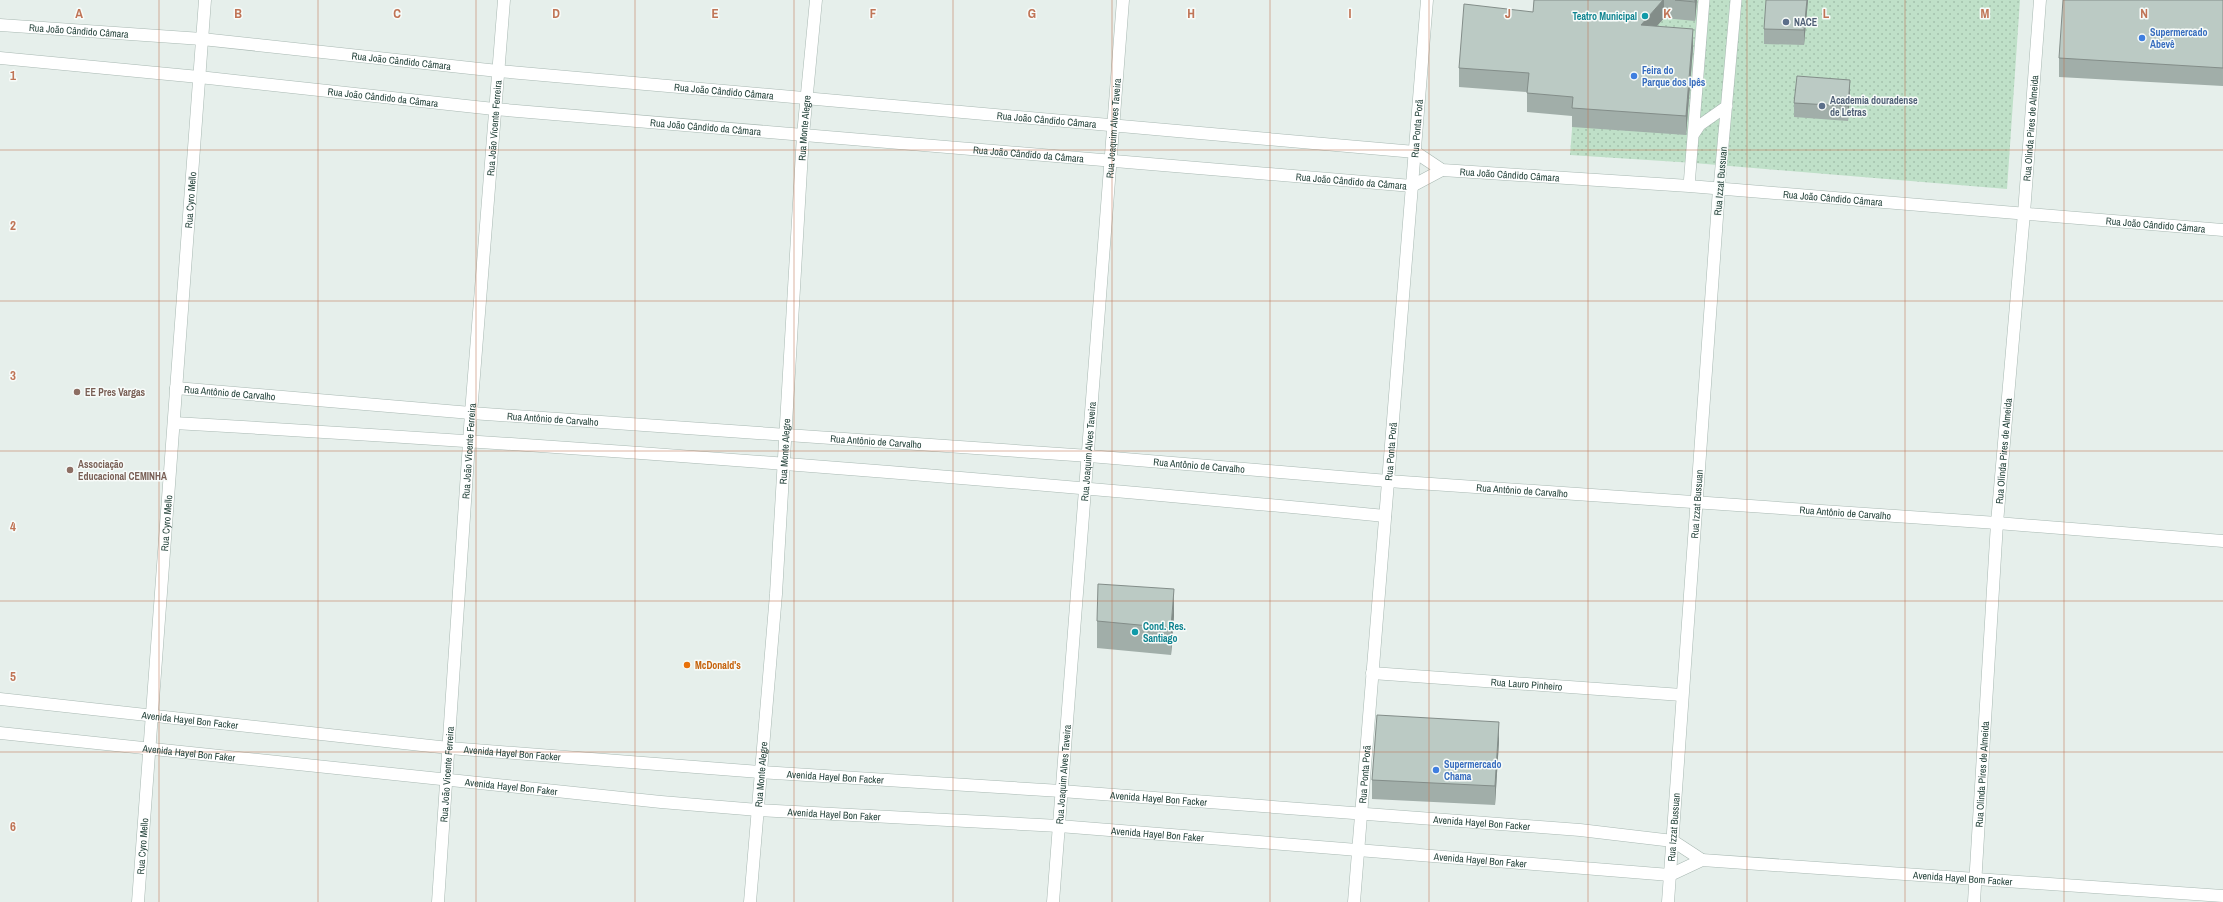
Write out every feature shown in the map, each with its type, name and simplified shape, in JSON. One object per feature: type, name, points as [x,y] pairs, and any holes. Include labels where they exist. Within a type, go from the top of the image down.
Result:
[{"type":"street","name":"Rua Cyro Mello","points":[[138,902],[205,0]]},
{"type":"street","name":"Rua João Vicente Ferreira","points":[[438,902],[469,440],[494,109],[504,0]]},
{"type":"street","name":"Rua Monte Alegre","points":[[750,902],[775,602],[806,97],[816,0]]},
{"type":"street","name":"Rua Joaquim Alves Taveira","points":[[1053,902],[1089,456],[1123,0]]},
{"type":"street","name":"Rua Ponta Porã","points":[[1354,902],[1427,0]]},
{"type":"street","points":[[1689,186],[1704,0]]},
{"type":"street","name":"Rua Izzat Bussuan","points":[[1668,902],[1719,189],[1736,0]]},
{"type":"street","name":"Rua Olinda Pires de Almeida","points":[[1974,902],[1997,523],[2024,213],[2040,0]]},
{"type":"street","name":"Rua João Cândido Câmara","points":[[0,25],[202,39],[498,71],[1113,124],[1415,152],[1442,170],[1689,186],[2223,230]]},
{"type":"street","name":"Rua João Cândido da Câmara","points":[[0,58],[199,77],[494,109],[1110,162],[1412,186]]},
{"type":"street","points":[[1694,134],[1700,125],[1727,106]]},
{"type":"street","points":[[1412,186],[1442,170]]},
{"type":"street","name":"Rua Antônio de Carvalho","points":[[176,388],[471,413],[1089,456],[1388,481],[1997,523],[2223,541]]},
{"type":"street","points":[[174,423],[469,440],[1086,487],[1385,516]]},
{"type":"street","name":"Rua Lauro Pinheiro","points":[[1372,673],[1682,695]]},
{"type":"street","name":"Avenida Hayel Bon Facker","points":[[0,699],[449,748],[760,772],[1062,791],[1361,815],[1580,830],[1672,841]]},
{"type":"street","name":"Avenida Hayel Bon Faker","points":[[0,732],[149,747],[447,781],[758,810],[1059,826],[1358,851],[1562,865],[1670,875]]},
{"type":"street","name":"Avenida Hayel Bom Facker","points":[[1672,841],[1702,860],[2223,896]]},
{"type":"street","name":"Avenida Hayel Bom Facker","points":[[1670,875],[1702,860]]},
{"type":"green space","points":[[1582,0],[2020,0],[2007,189],[1694,163],[1570,155]]},
{"type":"building","points":[[1534,0],[1663,0],[1641,25],[1693,29],[1686,116],[1572,108],[1573,97],[1527,93],[1529,73],[1459,68],[1464,4],[1533,12]]},
{"type":"building","points":[[1675,0],[1695,0],[1695,2]]},
{"type":"building","name":"NACE","points":[[1766,0],[1807,0],[1804,30],[1764,29]]},
{"type":"building","name":"Supermercado Abevê","points":[[2063,0],[2223,0],[2223,68],[2059,58]]},
{"type":"building","points":[[1797,76],[1850,80],[1848,106],[1794,103]]},
{"type":"building","points":[[1098,584],[1174,589],[1171,628],[1097,621]]},
{"type":"building","name":"Supermercado Chama","points":[[1377,715],[1499,722],[1495,786],[1372,780]]},
{"type":"place","name":"Teatro Municipal","points":[[1645,16]]},
{"type":"place","name":"NACE","points":[[1786,22]]},
{"type":"place","name":"Supermercado Abevê","points":[[2142,38]]},
{"type":"place","name":"Feira do Parque dos Ipês","points":[[1634,76]]},
{"type":"place","name":"Academia douradense de Letras","points":[[1822,106]]},
{"type":"place","name":"EE Pres Vargas","points":[[77,392]]},
{"type":"place","name":"Associação Educacional CEMINHA","points":[[70,470]]},
{"type":"place","name":"Cond. Res. Santiago","points":[[1135,632]]},
{"type":"place","name":"McDonald's","points":[[687,665]]},
{"type":"place","name":"Supermercado Chama","points":[[1436,770]]}]
